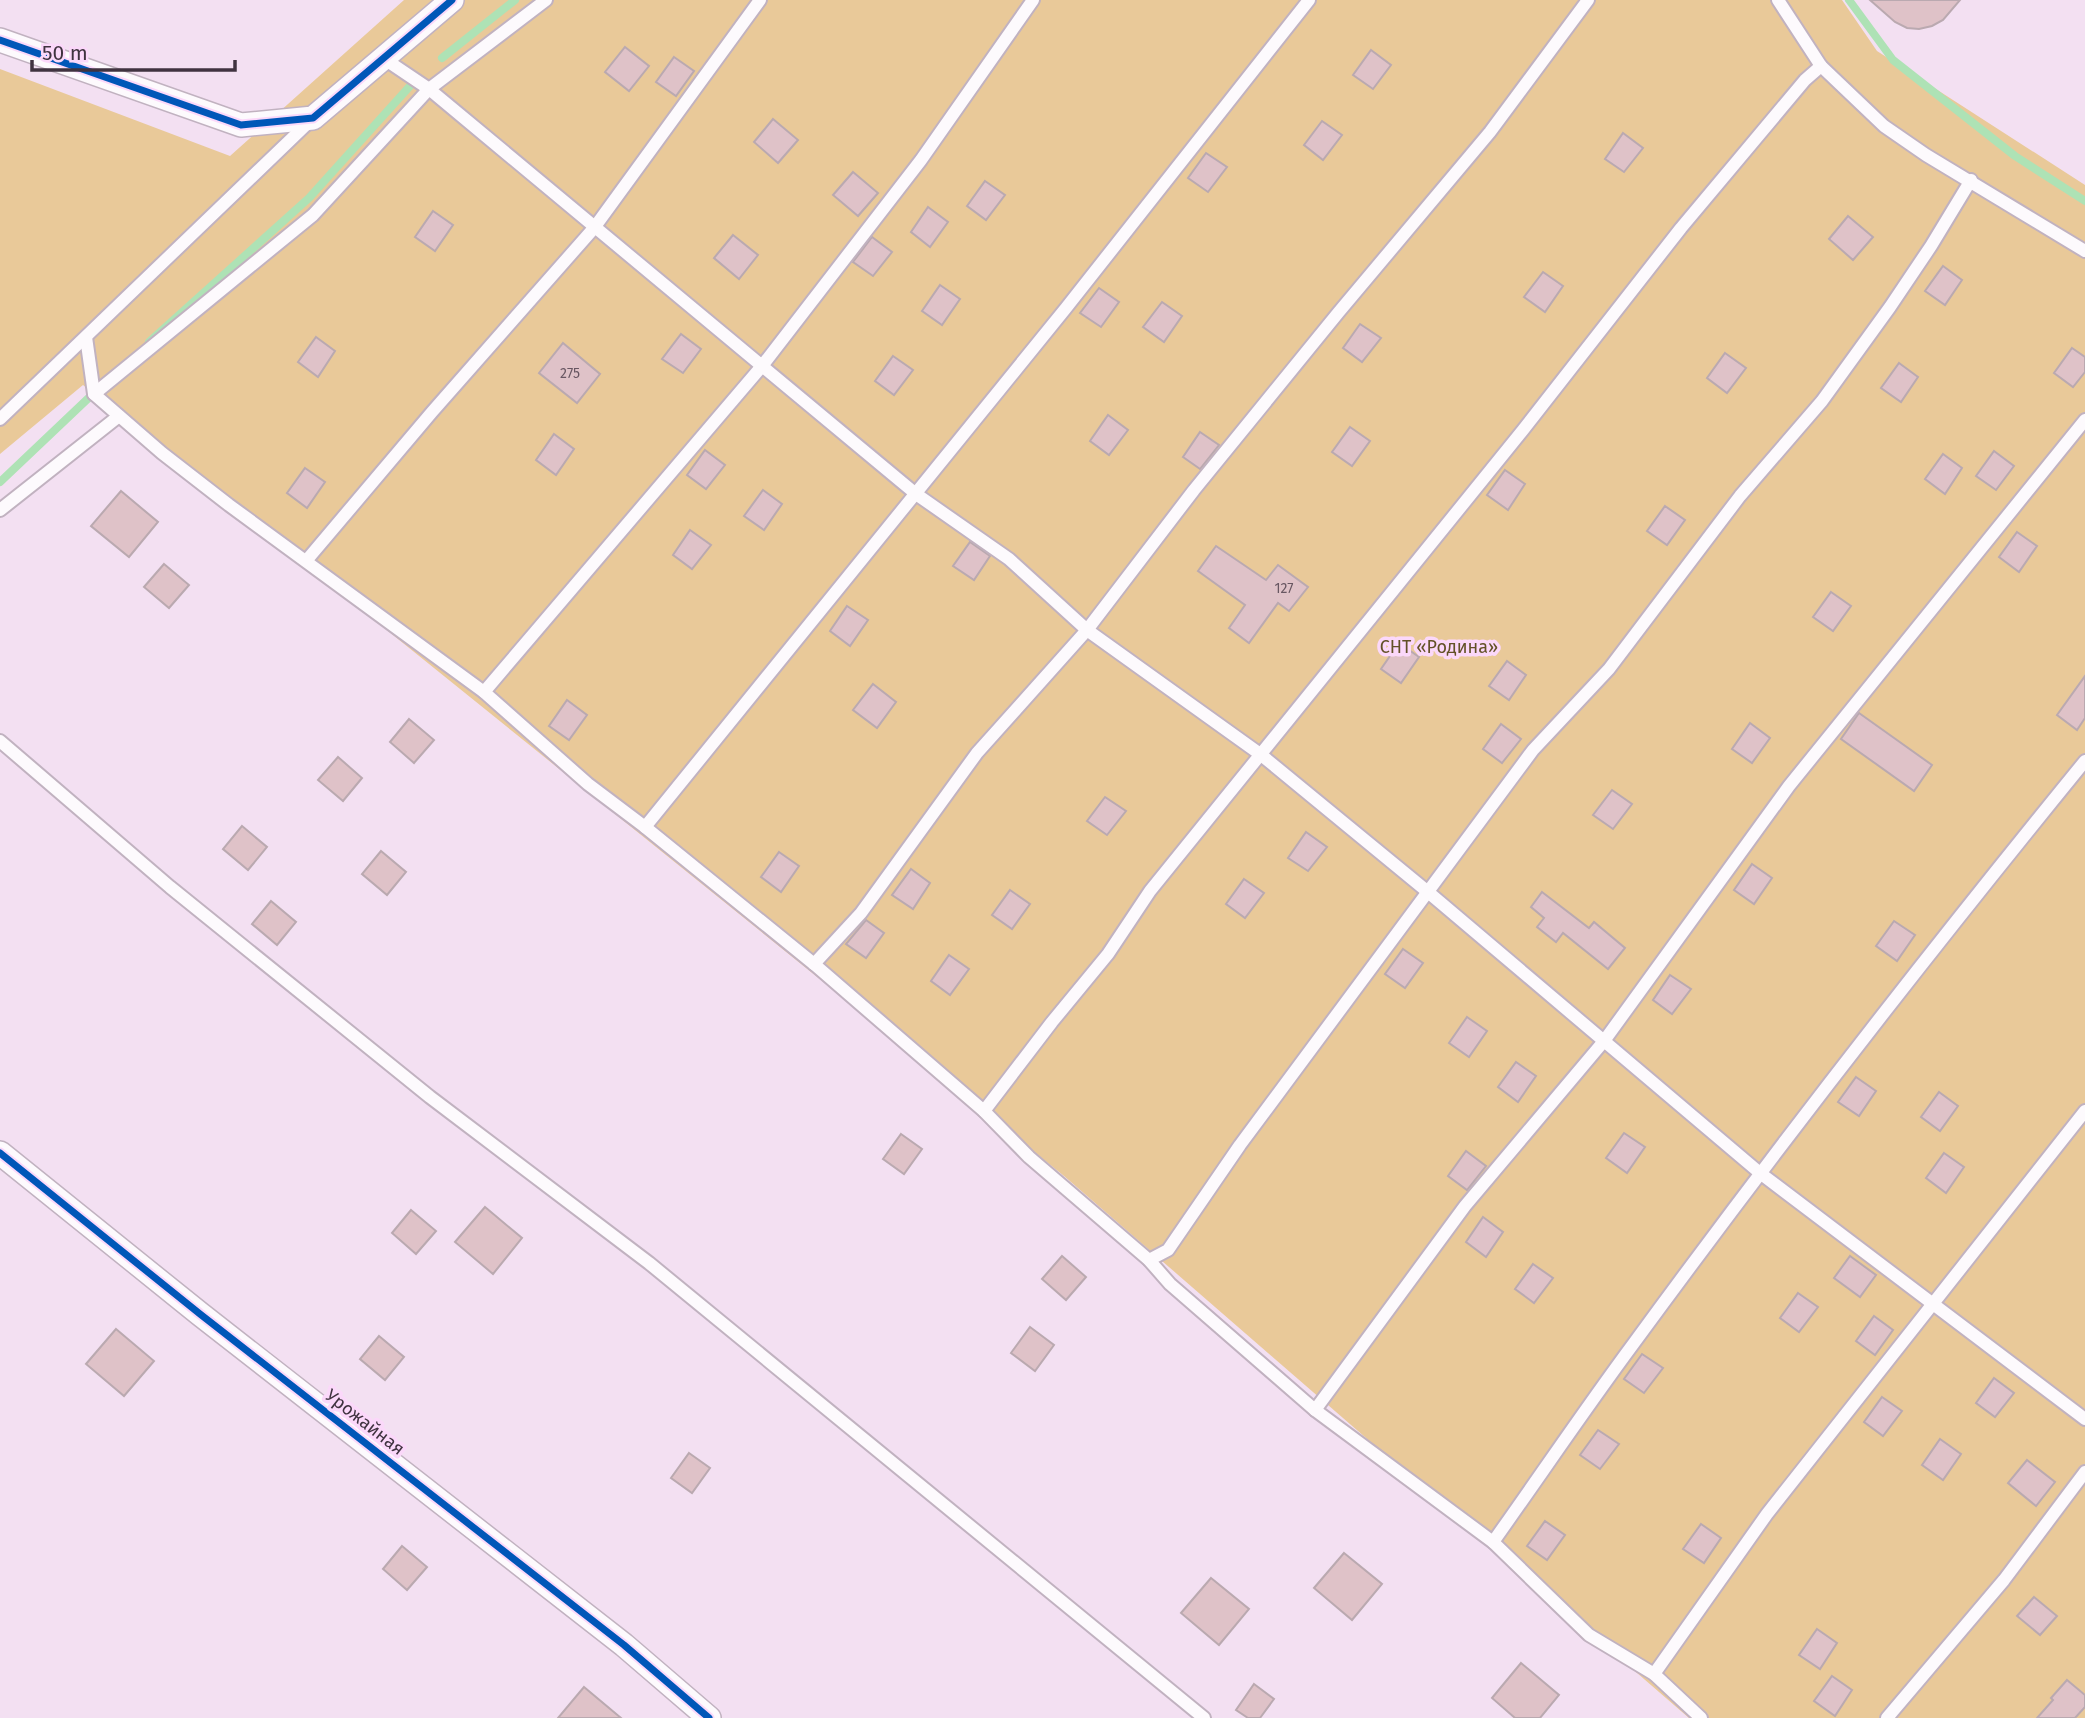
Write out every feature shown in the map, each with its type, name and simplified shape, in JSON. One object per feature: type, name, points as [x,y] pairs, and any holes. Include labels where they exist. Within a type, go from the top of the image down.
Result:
[{"type":"street","points":[[0,40],[241,125],[313,118],[452,0]]},
{"type":"street","name":"Урожайная","points":[[0,1153],[200,1314],[624,1645],[709,1718]]},
{"type":"lane","points":[[94,394],[313,215],[429,89],[546,0]]},
{"type":"lane","points":[[306,561],[432,412],[594,228],[760,0]]},
{"type":"lane","points":[[484,692],[598,555],[633,518],[762,366],[921,160],[1033,0]]},
{"type":"lane","points":[[645,827],[1066,308],[1309,0]]},
{"type":"lane","points":[[814,964],[861,913],[977,753],[1087,630],[1202,480],[1490,132],[1588,0]]},
{"type":"lane","points":[[1778,0],[1821,66],[1884,126],[1926,155],[2085,251]]},
{"type":"lane","points":[[383,58],[429,89],[916,494],[1009,559],[1087,630],[1260,754],[1428,892],[1760,1174],[2085,1419]]},
{"type":"lane","points":[[984,1111],[1108,954],[1150,891],[1523,430],[1681,228],[1797,90],[1821,66]]},
{"type":"lane","points":[[0,419],[313,118]]},
{"type":"lane","points":[[1149,1260],[1168,1250],[1240,1145],[1533,750],[1609,669],[1740,496],[1822,401],[1897,297],[1971,180]]},
{"type":"lane","points":[[86,337],[94,394],[119,416],[172,461],[484,692],[589,784],[814,964],[984,1111],[1029,1157],[1149,1260],[1170,1284],[1315,1410],[1493,1542],[1589,1635],[1654,1674],[1701,1718]]},
{"type":"lane","points":[[0,510],[119,416]]},
{"type":"lane","points":[[1315,1410],[1465,1206],[1604,1041],[1789,786],[2085,420]]},
{"type":"lane","points":[[0,741],[170,887],[430,1097],[649,1263],[1204,1718]]},
{"type":"lane","points":[[1493,1542],[1632,1345],[1760,1174],[2085,761]]},
{"type":"lane","points":[[1654,1674],[1767,1514],[2085,1111]]},
{"type":"lane","points":[[1888,1718],[2004,1580],[2085,1472]]},
{"type":"green space","name":"СНТ «Родина»","points":[[404,0],[1842,0],[1877,51],[2085,185],[2085,1718],[1689,1718],[1064,1176],[83,385],[0,454],[0,69],[230,156]]},
{"type":"building","points":[[1870,0],[1960,0],[1943,20],[1919,29],[1907,28],[1895,22]]},
{"type":"building","points":[[625,47],[649,66],[629,91],[605,72]]},
{"type":"building","points":[[1371,50],[1391,65],[1373,89],[1353,75]]},
{"type":"building","points":[[674,57],[694,71],[676,96],[656,82]]},
{"type":"building","points":[[773,119],[798,140],[778,163],[754,142]]},
{"type":"building","points":[[1322,121],[1342,135],[1323,160],[1304,145]]},
{"type":"building","points":[[1623,133],[1643,148],[1624,172],[1605,159]]},
{"type":"building","points":[[1206,153],[1227,167],[1208,192],[1188,178]]},
{"type":"building","points":[[853,172],[878,193],[858,216],[833,195]]},
{"type":"building","points":[[985,181],[1005,195],[986,220],[967,206]]},
{"type":"building","points":[[928,207],[948,222],[930,247],[911,232]]},
{"type":"building","points":[[433,211],[453,225],[435,251],[415,237]]},
{"type":"building","points":[[1848,216],[1873,237],[1853,260],[1829,239]]},
{"type":"building","points":[[733,235],[758,255],[739,279],[714,258]]},
{"type":"building","points":[[872,237],[892,252],[873,276],[853,262]]},
{"type":"building","points":[[1943,266],[1962,280],[1945,305],[1925,291]]},
{"type":"building","points":[[1543,272],[1563,286],[1545,312],[1524,297]]},
{"type":"building","points":[[940,285],[960,299],[942,325],[922,311]]},
{"type":"building","points":[[1099,288],[1119,302],[1101,327],[1080,313]]},
{"type":"building","points":[[1162,302],[1182,316],[1164,342],[1143,327]]},
{"type":"building","points":[[1360,324],[1381,338],[1362,362],[1343,348]]},
{"type":"building","points":[[681,334],[701,349],[683,373],[662,359]]},
{"type":"building","points":[[316,337],[335,351],[318,377],[298,362]]},
{"type":"building","points":[[563,343],[600,374],[577,403],[539,373]]},
{"type":"building","points":[[2072,348],[2085,357],[2085,372],[2073,387],[2054,373]]},
{"type":"building","points":[[1725,353],[1746,368],[1727,393],[1707,378]]},
{"type":"building","points":[[893,356],[913,370],[894,395],[875,381]]},
{"type":"building","points":[[1899,363],[1918,377],[1901,402],[1881,388]]},
{"type":"building","points":[[1108,415],[1128,430],[1109,455],[1090,441]]},
{"type":"building","points":[[1350,427],[1370,441],[1352,466],[1332,452]]},
{"type":"building","points":[[1200,432],[1219,445],[1200,469],[1183,457]]},
{"type":"building","points":[[554,434],[574,449],[556,475],[536,460]]},
{"type":"building","points":[[705,450],[725,465],[706,489],[687,475]]},
{"type":"building","points":[[1994,451],[2014,466],[1996,490],[1976,476]]},
{"type":"building","points":[[1943,454],[1962,468],[1945,494],[1925,479]]},
{"type":"building","points":[[305,468],[325,482],[307,508],[287,493]]},
{"type":"building","points":[[1505,470],[1525,484],[1508,510],[1487,495]]},
{"type":"building","points":[[763,490],[782,504],[764,530],[744,516]]},
{"type":"building","points":[[121,491],[158,522],[129,557],[91,526]]},
{"type":"building","points":[[1665,506],[1685,520],[1667,545],[1647,531]]},
{"type":"building","points":[[690,530],[711,545],[692,569],[673,555]]},
{"type":"building","points":[[2017,532],[2037,546],[2019,572],[1999,557]]},
{"type":"building","points":[[970,542],[990,556],[974,580],[953,566]]},
{"type":"building","points":[[1216,546],[1266,580],[1278,565],[1308,587],[1289,611],[1278,603],[1249,643],[1229,628],[1245,605],[1198,571]]},
{"type":"building","points":[[164,564],[189,585],[169,608],[144,587]]},
{"type":"building","points":[[1831,592],[1851,606],[1833,631],[1813,617]]},
{"type":"building","points":[[847,606],[868,620],[850,646],[830,631]]},
{"type":"building","points":[[1399,643],[1419,657],[1401,683],[1381,669]]},
{"type":"building","points":[[1507,661],[1526,675],[1509,700],[1489,686]]},
{"type":"building","points":[[2085,676],[2085,718],[2077,730],[2057,715]]},
{"type":"building","points":[[873,684],[896,702],[877,728],[853,710]]},
{"type":"building","points":[[567,700],[587,715],[569,740],[549,726]]},
{"type":"building","points":[[1859,713],[1932,765],[1914,791],[1841,739]]},
{"type":"building","points":[[409,719],[434,740],[414,763],[390,742]]},
{"type":"building","points":[[1750,723],[1770,738],[1752,763],[1732,749]]},
{"type":"building","points":[[1501,724],[1521,739],[1502,763],[1483,749]]},
{"type":"building","points":[[338,757],[362,778],[343,801],[318,780]]},
{"type":"building","points":[[1612,790],[1632,804],[1613,829],[1593,815]]},
{"type":"building","points":[[1105,797],[1126,811],[1107,835],[1087,821]]},
{"type":"building","points":[[242,826],[267,847],[248,870],[223,849]]},
{"type":"building","points":[[1306,832],[1327,847],[1308,871],[1288,858]]},
{"type":"building","points":[[381,851],[406,872],[387,895],[362,874]]},
{"type":"building","points":[[779,852],[799,866],[781,892],[761,877]]},
{"type":"building","points":[[1752,864],[1772,878],[1754,904],[1734,890]]},
{"type":"building","points":[[911,869],[930,883],[913,909],[892,895]]},
{"type":"building","points":[[1244,879],[1264,893],[1245,918],[1226,904]]},
{"type":"building","points":[[1010,890],[1030,904],[1012,929],[992,915]]},
{"type":"building","points":[[1542,892],[1589,928],[1594,922],[1625,948],[1608,969],[1563,933],[1556,942],[1537,927],[1544,918],[1531,907]]},
{"type":"building","points":[[271,901],[296,922],[277,945],[252,924]]},
{"type":"building","points":[[866,920],[884,933],[866,958],[846,944]]},
{"type":"building","points":[[1894,921],[1915,935],[1897,961],[1876,946]]},
{"type":"building","points":[[1403,949],[1423,963],[1405,988],[1385,974]]},
{"type":"building","points":[[949,955],[969,969],[950,995],[931,981]]},
{"type":"building","points":[[1670,975],[1691,989],[1672,1014],[1653,1000]]},
{"type":"building","points":[[1467,1017],[1487,1031],[1469,1057],[1449,1043]]},
{"type":"building","points":[[1516,1062],[1536,1076],[1518,1102],[1498,1087]]},
{"type":"building","points":[[1856,1077],[1876,1091],[1859,1116],[1838,1102]]},
{"type":"building","points":[[1939,1092],[1958,1106],[1940,1131],[1921,1117]]},
{"type":"building","points":[[1624,1133],[1645,1147],[1627,1173],[1606,1158]]},
{"type":"building","points":[[901,1134],[922,1149],[904,1174],[883,1159]]},
{"type":"building","points":[[1466,1151],[1486,1166],[1467,1190],[1448,1176]]},
{"type":"building","points":[[1944,1153],[1964,1167],[1946,1193],[1926,1178]]},
{"type":"building","points":[[485,1207],[522,1238],[493,1274],[455,1242]]},
{"type":"building","points":[[411,1210],[436,1231],[416,1254],[392,1233]]},
{"type":"building","points":[[1483,1217],[1503,1232],[1486,1257],[1466,1242]]},
{"type":"building","points":[[1062,1256],[1086,1277],[1066,1300],[1042,1279]]},
{"type":"building","points":[[1850,1256],[1876,1275],[1860,1297],[1834,1278]]},
{"type":"building","points":[[1533,1264],[1553,1278],[1534,1303],[1515,1289]]},
{"type":"building","points":[[1798,1293],[1818,1307],[1799,1332],[1780,1318]]},
{"type":"building","points":[[1874,1316],[1893,1330],[1875,1355],[1856,1341]]},
{"type":"building","points":[[1030,1327],[1054,1345],[1035,1371],[1011,1353]]},
{"type":"building","points":[[116,1329],[154,1361],[124,1396],[86,1364]]},
{"type":"building","points":[[379,1336],[404,1357],[385,1380],[360,1359]]},
{"type":"building","points":[[1642,1354],[1663,1368],[1644,1393],[1624,1379]]},
{"type":"building","points":[[1994,1378],[2014,1393],[1995,1417],[1976,1403]]},
{"type":"building","points":[[1882,1397],[1902,1411],[1883,1436],[1864,1422]]},
{"type":"building","points":[[1598,1430],[1619,1444],[1600,1469],[1580,1455]]},
{"type":"building","points":[[1940,1439],[1961,1454],[1943,1480],[1922,1465]]},
{"type":"building","points":[[689,1453],[710,1468],[692,1493],[671,1478]]},
{"type":"building","points":[[2027,1460],[2055,1482],[2036,1506],[2008,1483]]},
{"type":"building","points":[[1545,1521],[1565,1535],[1547,1560],[1527,1546]]},
{"type":"building","points":[[1701,1524],[1721,1538],[1704,1563],[1683,1549]]},
{"type":"building","points":[[402,1546],[427,1567],[407,1590],[383,1569]]},
{"type":"building","points":[[1344,1553],[1382,1584],[1352,1620],[1314,1588]]},
{"type":"building","points":[[1211,1578],[1249,1609],[1219,1645],[1181,1613]]},
{"type":"building","points":[[2034,1597],[2057,1616],[2040,1635],[2017,1616]]},
{"type":"building","points":[[1817,1629],[1837,1643],[1820,1669],[1799,1655]]},
{"type":"building","points":[[1521,1663],[1559,1695],[1540,1718],[1515,1718],[1492,1698]]},
{"type":"building","points":[[1832,1676],[1852,1690],[1835,1716],[1814,1701]]},
{"type":"building","points":[[2067,1680],[2085,1695],[2085,1707],[2075,1718],[2037,1718],[2053,1700],[2051,1698]]},
{"type":"building","points":[[1254,1684],[1274,1699],[1260,1718],[1248,1718],[1236,1710]]},
{"type":"building","points":[[584,1687],[621,1718],[558,1718]]},
{"type":"waterway","points":[[442,58],[515,0]]},
{"type":"waterway","points":[[1849,0],[1893,60],[2015,156],[2085,201]]},
{"type":"waterway","points":[[149,342],[309,198],[410,86]]},
{"type":"waterway","points":[[0,482],[97,390]]},
{"type":"cycle path","points":[[0,40],[241,125],[313,118],[452,0]]},
{"type":"cycle path","points":[[0,1153],[200,1314],[624,1645],[709,1718]]}]
